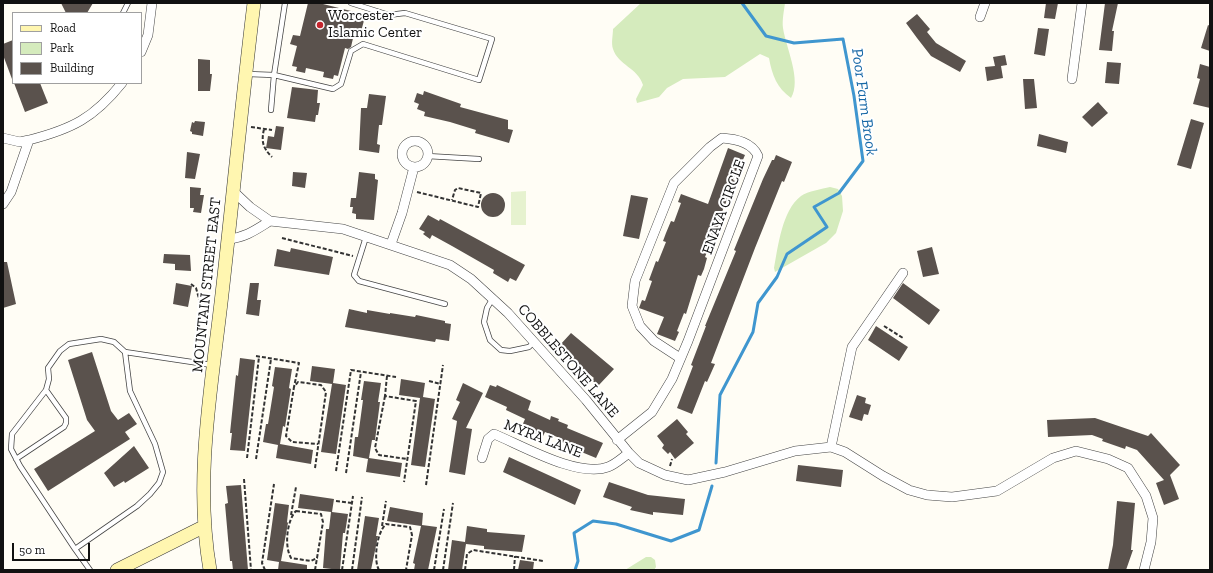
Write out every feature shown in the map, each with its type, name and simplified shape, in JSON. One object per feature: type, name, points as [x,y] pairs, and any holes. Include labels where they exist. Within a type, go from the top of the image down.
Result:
[{"type":"main road","name":"MOUNTAIN STREET EAST","points":[[210,570],[205,526],[205,460],[254,3]]},
{"type":"main road","points":[[118,570],[205,526]]},
{"type":"street","points":[[142,50],[148,35],[152,3]]},
{"type":"street","points":[[980,17],[984,3]]},
{"type":"street","points":[[1072,79],[1082,3]]},
{"type":"street","points":[[3,138],[20,142],[61,130],[94,113],[107,102],[120,84]]},
{"type":"street","name":"ENAYA CIRCLE","points":[[618,440],[652,412],[672,379],[688,341],[758,156],[754,148],[738,139],[722,138],[710,147],[674,183],[635,281],[632,306],[640,326],[654,341],[680,358]]},
{"type":"street","points":[[3,204],[11,192],[29,140]]},
{"type":"street","points":[[414,141],[423,144],[427,150],[427,156],[423,164],[414,167],[406,164],[402,157],[403,149],[408,143],[414,141]]},
{"type":"street","points":[[391,244],[402,213],[414,167]]},
{"type":"street","name":"COBBLESTONE LANE","points":[[233,191],[250,207],[270,221],[343,229],[450,265],[471,279],[493,298],[586,400],[618,440],[639,463],[665,476],[688,480],[725,472],[795,451],[831,447],[845,452],[882,476],[909,490],[927,495],[952,497],[996,491],[1053,458],[1076,451],[1108,459],[1128,468],[1146,496],[1153,518],[1151,542],[1144,570]]},
{"type":"street","points":[[228,239],[250,233],[270,221]]},
{"type":"street","points":[[831,447],[852,347],[903,273]]},
{"type":"street","name":"MYRA LANE","points":[[482,458],[488,438],[494,434],[569,466],[589,470],[609,466],[629,453]]},
{"type":"lane","points":[[124,12],[128,3]]},
{"type":"lane","points":[[271,110],[274,75],[285,3]]},
{"type":"lane","points":[[246,74],[274,75],[333,89],[341,84],[352,51],[363,44],[479,80],[492,39],[405,13],[389,15],[351,3]]},
{"type":"lane","points":[[427,156],[479,159]]},
{"type":"lane","points":[[366,237],[354,275],[359,281],[444,304]]},
{"type":"lane","points":[[493,298],[487,308],[484,322],[490,340],[501,350],[510,351],[529,347],[534,342]]},
{"type":"lane","points":[[90,570],[16,459],[11,448],[12,434],[46,390],[49,379],[48,368],[60,351],[69,344],[101,339],[114,342],[125,352],[214,366]]},
{"type":"lane","points":[[75,548],[137,506],[150,494],[158,483],[162,472],[155,444],[130,391],[125,352]]},
{"type":"lane","points":[[16,459],[64,427],[66,423],[66,418],[46,390]]},
{"type":"path","points":[[240,126],[272,130]]},
{"type":"path","points":[[264,129],[262,141],[265,149],[272,157]]},
{"type":"path","points":[[408,189],[452,200],[456,203],[478,207],[481,192],[458,188],[455,190],[452,200]]},
{"type":"path","points":[[282,238],[360,257]]},
{"type":"path","points":[[191,284],[196,288],[200,302]]},
{"type":"path","points":[[884,326],[903,338]]},
{"type":"path","points":[[247,458],[258,356],[299,363],[286,436],[292,442],[318,444]]},
{"type":"path","points":[[256,459],[271,359]]},
{"type":"path","points":[[426,485],[444,365]]},
{"type":"path","points":[[336,472],[351,370],[396,377]]},
{"type":"path","points":[[346,473],[361,372]]},
{"type":"path","points":[[387,376],[385,396],[375,448],[379,455],[407,459]]},
{"type":"path","points":[[429,381],[441,384]]},
{"type":"path","points":[[294,387],[298,382],[321,385],[326,392],[315,468]]},
{"type":"path","points":[[385,396],[416,401],[404,482]]},
{"type":"path","points":[[670,470],[672,459]]},
{"type":"path","points":[[244,479],[251,570]]},
{"type":"path","points":[[265,570],[262,563],[274,484]]},
{"type":"path","points":[[296,487],[286,550],[290,558],[311,561],[317,558]]},
{"type":"path","points":[[342,570],[353,496]]},
{"type":"path","points":[[352,570],[362,497]]},
{"type":"path","points":[[336,501],[352,503]]},
{"type":"path","points":[[379,570],[375,564],[386,501]]},
{"type":"path","points":[[443,570],[453,503]]},
{"type":"path","points":[[434,570],[444,509]]},
{"type":"path","points":[[291,516],[296,510],[320,514],[323,522],[315,570]]},
{"type":"path","points":[[382,528],[386,524],[410,527],[412,534],[406,570]]},
{"type":"path","points":[[465,570],[467,554],[473,550],[543,561]]},
{"type":"path","points":[[514,570],[515,556]]},
{"type":"green space","points":[[641,3],[785,3],[783,28],[795,82],[794,91],[791,98],[782,90],[776,81],[769,58],[760,54],[725,77],[683,79],[667,88],[659,97],[637,103],[636,99],[643,85],[637,74],[619,59],[613,49],[612,42],[613,29]]},
{"type":"green space","points":[[830,187],[838,189],[842,196],[843,211],[836,233],[826,243],[775,272],[774,268],[779,240],[789,210],[804,194]]},
{"type":"green space","points":[[526,191],[526,225],[511,225],[511,192]]},
{"type":"green space","points":[[646,557],[651,557],[655,560],[656,567],[654,570],[625,570]]},
{"type":"building","points":[[61,3],[93,3],[88,12],[66,12]]},
{"type":"building","points":[[308,3],[319,3],[355,12],[355,15],[365,17],[360,35],[354,34],[351,47],[348,49],[345,48],[338,76],[334,75],[333,79],[323,77],[324,72],[306,68],[305,73],[296,71],[297,67],[292,66],[297,46],[290,44],[293,35],[300,36]]},
{"type":"building","points":[[1046,3],[1058,3],[1055,19],[1044,18]]},
{"type":"building","points":[[1105,3],[1118,3],[1112,31],[1114,31],[1112,51],[1099,50]]},
{"type":"building","points":[[917,14],[930,29],[927,32],[936,43],[966,61],[960,72],[931,56],[917,38],[906,23]]},
{"type":"building","points":[[1208,25],[1210,26],[1210,51],[1201,48]]},
{"type":"building","points":[[1038,28],[1049,29],[1045,56],[1034,54]]},
{"type":"building","points":[[12,40],[12,79],[3,55],[3,44]]},
{"type":"building","points":[[1005,55],[1007,65],[1001,66],[1003,78],[987,81],[985,67],[995,66],[993,57]]},
{"type":"building","points":[[198,59],[210,60],[210,74],[212,74],[210,91],[198,91]]},
{"type":"building","points":[[1107,62],[1121,63],[1119,84],[1105,83]]},
{"type":"building","points":[[1200,64],[1210,67],[1210,108],[1193,104],[1200,79],[1197,78]]},
{"type":"building","points":[[1023,79],[1034,79],[1037,108],[1025,109]]},
{"type":"building","points":[[14,84],[40,84],[48,103],[25,112]]},
{"type":"building","points":[[292,87],[318,90],[317,103],[320,103],[315,122],[287,118]]},
{"type":"building","points":[[424,91],[461,104],[460,107],[508,120],[508,129],[513,130],[509,143],[475,133],[476,130],[424,116],[425,112],[417,109],[419,104],[414,102],[417,93],[423,95]]},
{"type":"building","points":[[369,94],[386,96],[382,125],[379,125],[377,144],[380,145],[379,153],[359,150],[361,108],[367,108]]},
{"type":"building","points":[[1098,102],[1108,113],[1092,127],[1082,117]]},
{"type":"building","points":[[1191,119],[1204,123],[1191,169],[1177,165]]},
{"type":"building","points":[[195,121],[205,122],[203,136],[192,134],[190,131],[192,122],[194,123]]},
{"type":"building","points":[[276,126],[284,127],[281,150],[266,148],[268,136],[274,137]]},
{"type":"building","points":[[1039,134],[1068,142],[1066,153],[1037,146]]},
{"type":"building","points":[[728,148],[745,155],[742,162],[740,161],[733,180],[735,181],[719,219],[721,219],[714,238],[713,237],[705,257],[707,258],[704,269],[701,276],[698,275],[686,314],[684,313],[675,341],[657,334],[664,317],[639,308],[642,300],[645,301],[652,281],[649,280],[656,261],[658,262],[666,242],[663,241],[671,221],[674,222],[681,203],[678,202],[681,194],[708,204]]},
{"type":"building","points":[[187,152],[200,154],[195,179],[185,178]]},
{"type":"building","points":[[776,155],[792,162],[784,182],[782,181],[755,248],[711,363],[715,364],[707,382],[705,381],[692,414],[677,408],[693,366],[691,365],[705,326],[736,251],[734,250],[763,179]]},
{"type":"building","points":[[293,172],[307,173],[305,188],[292,186]]},
{"type":"building","points":[[359,172],[375,174],[375,179],[378,180],[374,220],[356,219],[356,214],[352,213],[353,207],[350,207],[351,198],[356,198]]},
{"type":"building","points":[[190,187],[201,188],[200,195],[204,195],[201,213],[193,212],[194,208],[190,208]]},
{"type":"building","points":[[493,193],[498,194],[504,200],[504,210],[498,216],[493,217],[488,216],[482,210],[481,205],[482,200],[488,194]]},
{"type":"building","points":[[631,195],[648,198],[639,239],[623,236]]},
{"type":"building","points":[[428,215],[439,221],[440,219],[525,265],[516,281],[510,278],[508,282],[493,273],[494,270],[452,246],[432,235],[430,239],[423,234],[425,232],[419,229]]},
{"type":"building","points":[[932,247],[939,274],[923,277],[917,251]]},
{"type":"building","points":[[291,248],[333,257],[329,275],[274,266],[277,249],[290,252]]},
{"type":"building","points":[[164,254],[190,255],[191,271],[175,270],[175,264],[163,263]]},
{"type":"building","points":[[3,262],[7,262],[16,304],[3,308]]},
{"type":"building","points":[[176,283],[192,286],[188,307],[173,304]]},
{"type":"building","points":[[250,283],[259,283],[257,300],[261,300],[259,316],[246,314]]},
{"type":"building","points":[[903,283],[940,310],[929,325],[893,298]]},
{"type":"building","points":[[349,309],[367,313],[367,310],[415,317],[416,315],[445,321],[445,323],[451,324],[449,341],[436,339],[435,342],[345,327]]},
{"type":"building","points":[[876,326],[908,347],[899,361],[868,340]]},
{"type":"building","points":[[571,333],[614,369],[598,386],[592,380],[594,378],[561,352],[564,348],[560,345]]},
{"type":"building","points":[[92,352],[111,411],[118,420],[129,413],[137,424],[125,432],[130,439],[48,491],[34,469],[95,431],[87,420],[68,360]]},
{"type":"building","points":[[240,358],[255,360],[245,451],[230,450],[232,433],[230,433],[236,375],[238,376]]},
{"type":"building","points":[[312,366],[335,369],[333,383],[346,385],[336,454],[321,452],[332,384],[310,381]]},
{"type":"building","points":[[275,367],[292,369],[289,388],[291,389],[285,427],[283,426],[280,444],[313,450],[311,464],[276,458],[278,445],[263,442],[266,424],[268,424],[274,387],[272,386]]},
{"type":"building","points":[[401,379],[425,383],[423,397],[435,399],[425,467],[411,465],[420,398],[399,395]]},
{"type":"building","points":[[364,381],[381,383],[375,440],[372,440],[369,458],[402,463],[400,477],[366,472],[368,459],[353,456],[355,437],[358,437]]},
{"type":"building","points":[[463,383],[483,393],[466,428],[472,429],[465,475],[449,472],[457,421],[452,419],[460,402],[456,400]]},
{"type":"building","points":[[490,385],[496,387],[497,385],[531,401],[528,410],[550,420],[551,416],[559,419],[558,421],[568,425],[567,428],[603,443],[596,458],[567,446],[568,444],[561,442],[562,439],[545,432],[543,436],[528,431],[528,429],[522,426],[525,419],[506,410],[507,407],[485,397]]},
{"type":"building","points":[[857,395],[866,398],[865,403],[871,405],[868,415],[864,414],[862,421],[849,417]]},
{"type":"building","points":[[1095,418],[1148,436],[1151,433],[1180,465],[1170,475],[1179,499],[1164,505],[1156,483],[1164,480],[1137,450],[1126,446],[1125,449],[1102,441],[1103,439],[1092,435],[1048,437],[1047,420]]},
{"type":"building","points":[[677,419],[688,432],[686,434],[694,443],[675,459],[670,452],[668,454],[662,448],[664,445],[657,436]]},
{"type":"building","points":[[134,446],[149,468],[125,483],[124,481],[114,487],[104,473]]},
{"type":"building","points":[[509,457],[581,490],[575,505],[503,472]]},
{"type":"building","points":[[798,465],[843,470],[841,487],[796,481]]},
{"type":"building","points":[[609,482],[648,495],[685,499],[683,515],[653,512],[653,515],[630,510],[632,507],[603,497]]},
{"type":"building","points":[[241,485],[248,570],[233,570],[232,561],[230,561],[225,504],[228,503],[226,486]]},
{"type":"building","points":[[300,494],[334,499],[332,512],[348,514],[345,533],[343,533],[340,570],[323,568],[326,529],[329,529],[331,512],[298,508]]},
{"type":"building","points":[[1117,501],[1135,503],[1131,550],[1133,550],[1126,570],[1108,570],[1113,545]]},
{"type":"building","points":[[275,503],[289,505],[288,523],[281,561],[307,565],[307,570],[278,570],[279,562],[267,560]]},
{"type":"building","points":[[390,507],[423,513],[422,525],[437,527],[428,570],[414,570],[415,564],[413,563],[421,526],[387,521]]},
{"type":"building","points":[[365,516],[379,518],[376,536],[378,536],[371,570],[357,570]]},
{"type":"building","points":[[467,526],[487,529],[487,532],[525,535],[522,552],[484,549],[484,546],[466,544],[462,570],[448,570],[452,540],[465,542]]},
{"type":"building","points":[[520,560],[534,562],[533,570],[518,570]]},
{"type":"waterway","name":"Poor Farm Brook","points":[[716,463],[720,395],[753,332],[758,303],[777,277],[787,254],[827,227],[814,207],[839,193],[863,161],[854,96],[843,39],[794,43],[766,36],[742,3]]},
{"type":"waterway","name":"Poor Farm Brook","points":[[575,570],[578,561],[574,533],[593,521],[616,524],[671,541],[699,530],[712,486]]},
{"type":"place","name":"Worcester Islamic Center","points":[[320,25]]}]
